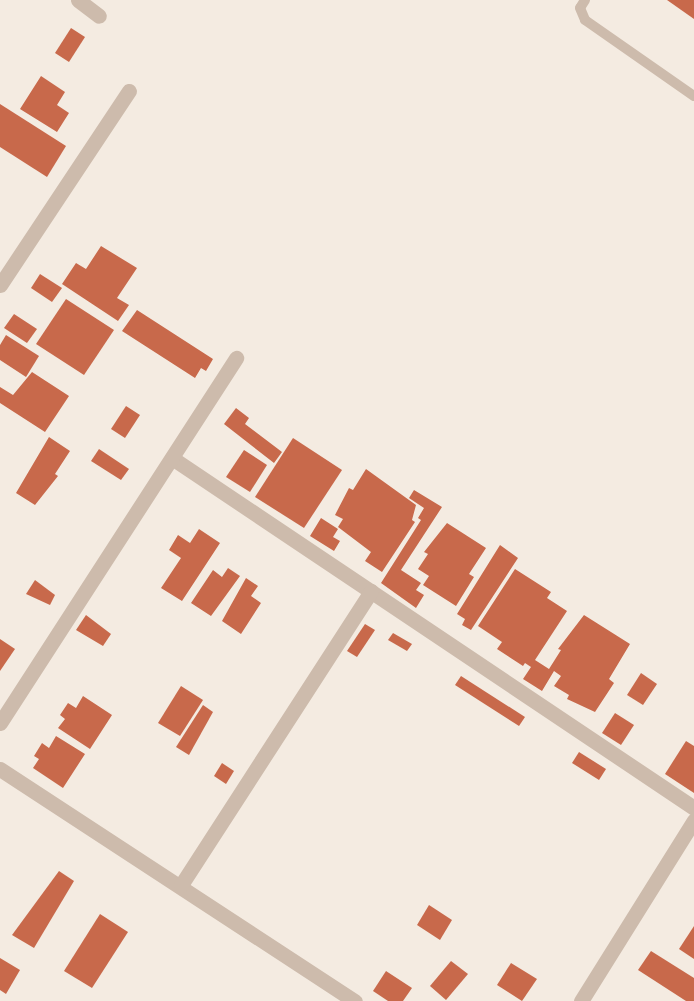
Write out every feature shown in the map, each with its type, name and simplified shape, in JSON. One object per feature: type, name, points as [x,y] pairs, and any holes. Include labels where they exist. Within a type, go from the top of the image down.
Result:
[{"type":"street","points":[[78,0],[99,16]]},
{"type":"street","points":[[0,285],[129,91]]},
{"type":"street","points":[[0,723],[236,358]]},
{"type":"street","points":[[172,458],[694,808]]},
{"type":"street","points":[[181,885],[371,591]]},
{"type":"street","points":[[0,769],[356,1001]]},
{"type":"street","points":[[581,1001],[694,820]]},
{"type":"lane","points":[[585,0],[580,8],[585,20],[694,96]]},
{"type":"building","points":[[667,0],[694,0],[694,19]]},
{"type":"building","points":[[71,28],[85,37],[69,62],[55,53]]},
{"type":"building","points":[[41,76],[65,92],[57,105],[69,113],[57,132],[20,109]]},
{"type":"building","points":[[0,104],[66,146],[47,177],[0,147]]},
{"type":"building","points":[[101,246],[137,268],[117,298],[129,305],[118,321],[62,284],[76,263],[86,269]]},
{"type":"building","points":[[40,274],[62,288],[52,302],[31,288]]},
{"type":"building","points":[[66,299],[114,330],[84,375],[36,344]]},
{"type":"building","points":[[137,310],[213,359],[206,371],[201,368],[195,378],[122,331]]},
{"type":"building","points":[[14,314],[37,329],[27,343],[4,328]]},
{"type":"building","points":[[6,335],[39,356],[26,377],[0,360],[0,345]]},
{"type":"building","points":[[32,372],[69,396],[45,432],[0,403],[0,387],[13,395]]},
{"type":"building","points":[[126,406],[140,415],[125,438],[111,429]]},
{"type":"building","points":[[236,408],[249,418],[245,424],[282,452],[274,463],[224,424]]},
{"type":"building","points":[[49,437],[70,451],[55,474],[58,476],[35,505],[16,493]]},
{"type":"building","points":[[293,438],[342,470],[304,528],[255,497]]},
{"type":"building","points":[[99,449],[129,469],[121,480],[91,461]]},
{"type":"building","points":[[244,450],[267,465],[250,492],[226,477]]},
{"type":"building","points":[[366,469],[416,505],[412,520],[415,522],[382,572],[365,561],[371,552],[338,527],[343,519],[335,515],[349,488],[353,490]]},
{"type":"building","points":[[414,490],[442,507],[401,570],[421,583],[416,590],[424,595],[416,608],[381,583],[421,520],[418,518],[424,508],[409,498]]},
{"type":"building","points":[[321,518],[338,529],[333,537],[340,541],[334,551],[310,536]]},
{"type":"building","points":[[447,523],[486,548],[469,574],[474,577],[456,606],[423,585],[429,576],[418,569],[428,554],[424,552]]},
{"type":"building","points":[[199,529],[220,543],[182,601],[161,588],[181,558],[169,550],[178,535],[190,543]]},
{"type":"building","points":[[500,545],[518,558],[471,630],[462,625],[465,619],[457,614]]},
{"type":"building","points":[[228,568],[240,576],[211,616],[191,603],[213,570],[222,577]]},
{"type":"building","points":[[515,569],[551,592],[547,598],[567,611],[535,660],[549,669],[561,650],[558,649],[584,615],[630,644],[609,679],[614,683],[595,712],[567,699],[569,695],[554,686],[561,676],[554,671],[542,691],[523,679],[531,667],[525,663],[523,666],[497,649],[502,642],[478,626]]},
{"type":"building","points":[[246,578],[258,586],[251,596],[261,603],[241,634],[222,621]]},
{"type":"building","points":[[35,580],[55,595],[50,605],[26,594]]},
{"type":"building","points":[[86,615],[111,634],[103,646],[76,630]]},
{"type":"building","points":[[365,624],[375,630],[357,657],[347,651]]},
{"type":"building","points":[[393,633],[412,644],[407,651],[388,640]]},
{"type":"building","points":[[0,639],[15,649],[0,671]]},
{"type":"building","points":[[641,673],[657,684],[643,705],[627,695]]},
{"type":"building","points":[[461,676],[525,717],[519,726],[455,685]]},
{"type":"building","points":[[181,686],[203,700],[180,736],[158,723]]},
{"type":"building","points":[[83,696],[112,715],[90,749],[58,728],[65,719],[60,715],[68,703],[76,708]]},
{"type":"building","points":[[203,705],[213,712],[189,755],[176,747]]},
{"type":"building","points":[[615,713],[634,725],[621,745],[602,733]]},
{"type":"building","points":[[56,736],[85,754],[63,788],[33,768],[39,759],[34,756],[42,743],[49,748]]},
{"type":"building","points":[[686,741],[694,746],[694,793],[665,774]]},
{"type":"building","points":[[579,752],[606,769],[599,780],[572,763]]},
{"type":"building","points":[[222,763],[234,771],[226,784],[214,776]]},
{"type":"building","points":[[59,871],[74,881],[34,948],[12,935]]},
{"type":"building","points":[[429,905],[452,920],[440,940],[417,925]]},
{"type":"building","points":[[100,914],[128,932],[92,988],[64,971]]},
{"type":"building","points":[[694,926],[694,959],[679,949]]},
{"type":"building","points":[[651,951],[694,978],[694,1001],[686,1001],[638,970]]},
{"type":"building","points":[[0,958],[20,970],[6,994],[0,990]]},
{"type":"building","points":[[451,961],[468,974],[446,1000],[430,986]]},
{"type":"building","points":[[511,963],[537,979],[522,1001],[497,985]]},
{"type":"building","points":[[386,971],[412,988],[403,1001],[388,1001],[373,991]]}]
